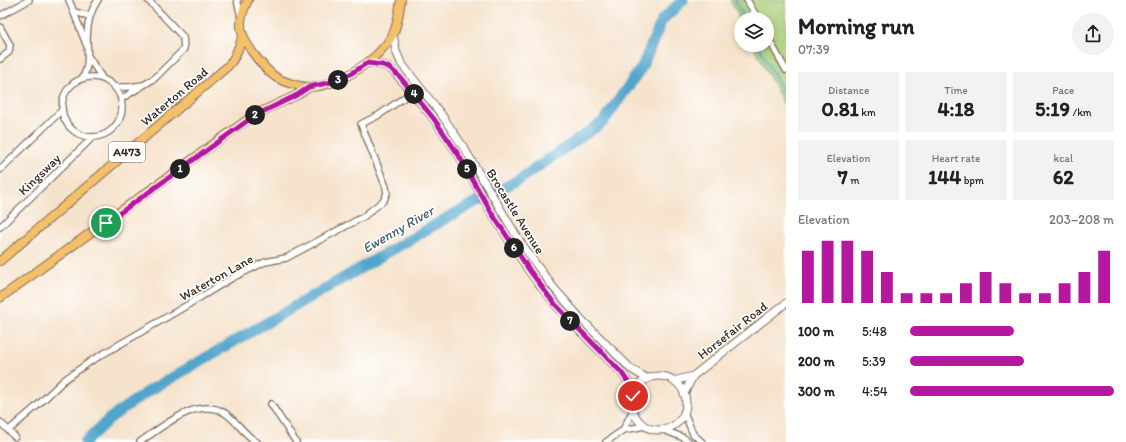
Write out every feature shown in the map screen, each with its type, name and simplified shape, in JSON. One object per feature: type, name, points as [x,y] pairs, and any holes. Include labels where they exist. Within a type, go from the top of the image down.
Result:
[{"type":"main road","points":[[248,0],[241,18],[242,36],[257,58],[276,77],[286,82],[309,87]]},
{"type":"main road","points":[[0,298],[254,116],[297,95],[309,87],[336,81],[367,63],[382,49],[393,34],[401,0]]},
{"type":"main road","name":"Waterton Road","points":[[0,262],[228,66],[238,53],[242,36]]},
{"type":"street","points":[[0,16],[29,0]]},
{"type":"street","points":[[69,0],[81,35],[87,46]]},
{"type":"street","points":[[82,78],[85,74],[88,56],[87,36],[90,16],[98,0]]},
{"type":"street","points":[[236,0],[241,18]]},
{"type":"street","points":[[747,0],[754,12]]},
{"type":"street","points":[[121,99],[155,78],[182,52],[184,45],[183,37],[149,2]]},
{"type":"street","points":[[74,12],[90,16]]},
{"type":"street","points":[[0,27],[10,45],[9,52],[0,59]]},
{"type":"street","name":"Brocastle Avenue","points":[[393,34],[396,51],[401,64],[441,114],[464,148],[519,240],[553,287],[612,351],[631,369],[648,379]]},
{"type":"street","points":[[774,49],[786,70]]},
{"type":"street","points":[[88,56],[102,78]]},
{"type":"street","name":"Brocastle Avenue","points":[[367,63],[383,65],[390,68],[400,77],[434,119],[458,154],[491,212],[530,271],[554,303],[621,372],[628,382],[633,396]]},
{"type":"street","points":[[82,78],[102,78],[115,87],[121,99],[122,113],[116,126],[109,132],[102,135],[93,137],[83,136],[72,129],[66,121],[62,110],[63,99],[68,88],[82,78]]},
{"type":"street","points":[[115,87],[145,85]]},
{"type":"street","name":"Waterton Lane","points":[[9,430],[64,380],[91,361],[232,278],[265,262],[286,258],[363,217],[384,200],[387,193],[386,187],[360,124],[380,115],[412,92]]},
{"type":"street","points":[[0,170],[62,110]]},
{"type":"street","name":"Kingsway","points":[[0,227],[93,137]]},
{"type":"street","name":"Horsefair Road","points":[[673,381],[693,376],[786,302]]},
{"type":"street","name":"Horsefair Road","points":[[684,394],[693,376]]},
{"type":"street","points":[[623,430],[632,410],[633,396],[636,389],[641,383],[648,379],[661,377],[673,381],[680,387],[684,394],[685,403],[684,412],[676,424],[664,430]]},
{"type":"street","points":[[271,404],[296,442]]},
{"type":"street","points":[[140,442],[185,413],[200,408],[213,408],[225,414],[249,438],[257,442]]},
{"type":"street","points":[[632,410],[639,422],[645,426],[651,429],[664,430],[679,435],[689,442]]},
{"type":"street","points":[[684,412],[693,434],[702,442]]},
{"type":"street","points":[[0,422],[15,436]]},
{"type":"street","points":[[606,442],[623,430],[645,426]]},
{"type":"green space","points":[[730,0],[786,0],[786,108],[757,52],[774,52],[774,12],[736,12]]},
{"type":"waterway","name":"Ewenny River","points":[[85,442],[110,418],[147,392],[452,215],[520,179],[603,122],[642,67],[662,20],[683,0]]},
{"type":"waterway","points":[[735,0],[741,12]]},
{"type":"waterway","points":[[762,52],[786,97]]},
{"type":"route","points":[[106,223],[254,116],[297,95],[309,87],[336,81],[367,63],[383,65],[390,68],[400,77],[434,119],[458,154],[491,212],[530,271],[554,303],[621,372],[628,382],[633,396]]}]
